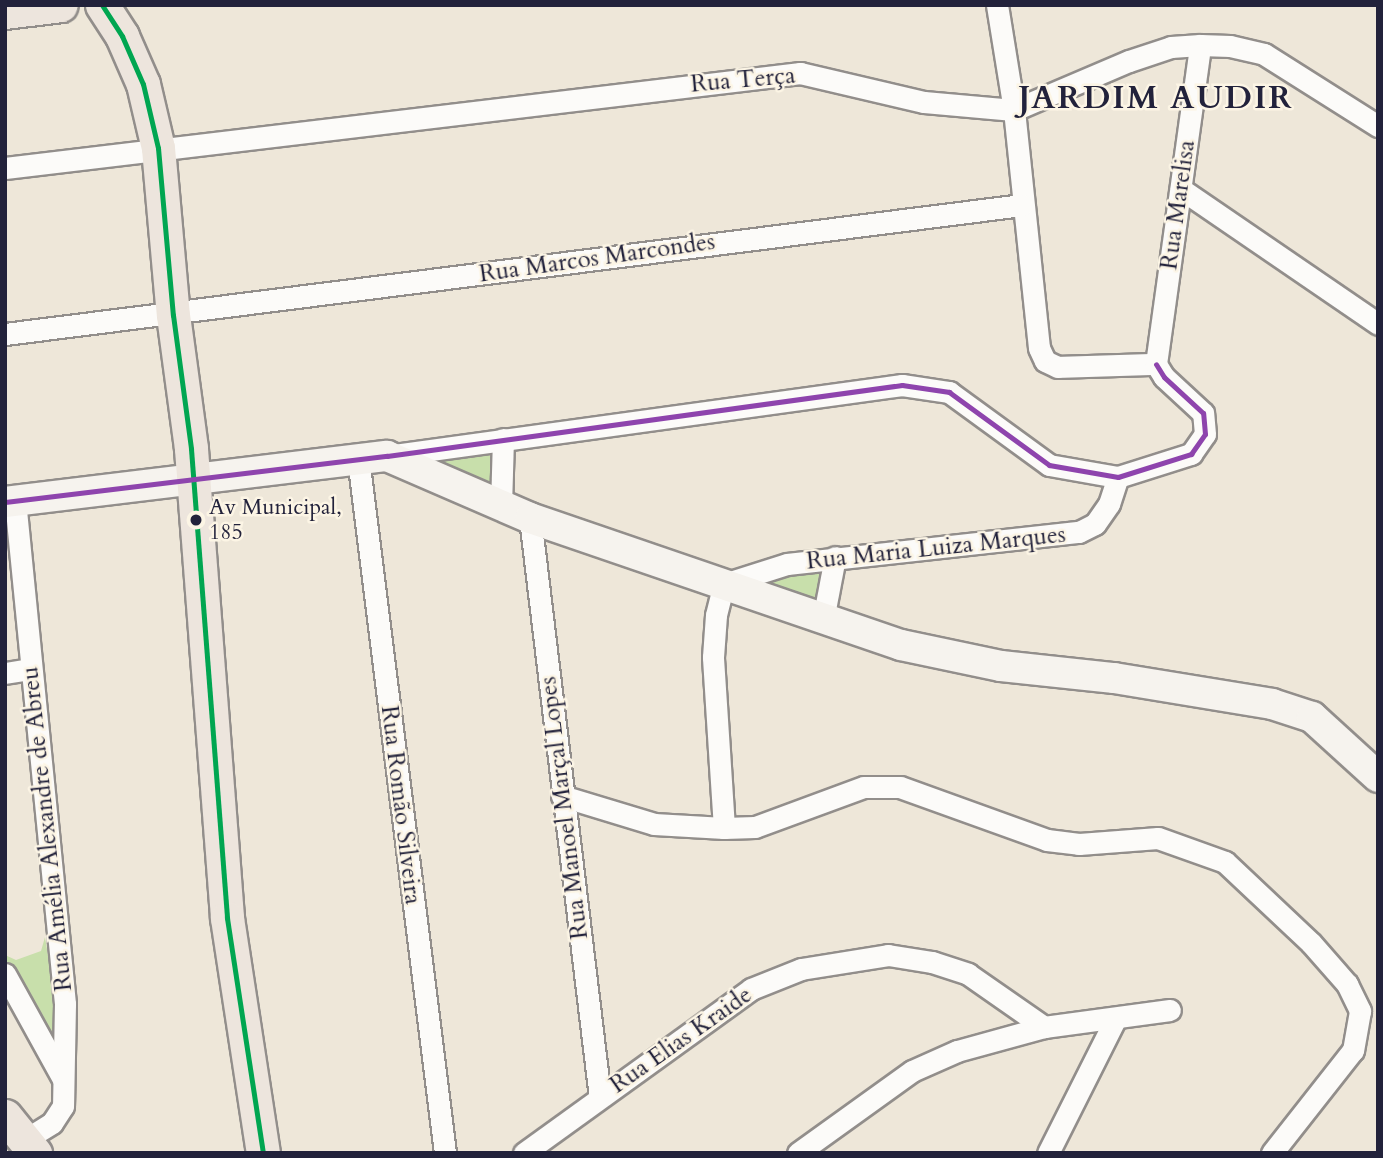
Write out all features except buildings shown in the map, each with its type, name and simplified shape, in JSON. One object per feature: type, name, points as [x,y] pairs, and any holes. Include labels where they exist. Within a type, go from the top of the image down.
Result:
[{"type":"main road","points":[[102,5],[122,36],[143,84],[158,148],[173,315],[192,479],[227,918],[263,1153]]},
{"type":"main road","points":[[10,501],[372,457],[530,518],[901,645],[1001,666],[1114,678],[1272,704],[1312,717],[1378,777]]},
{"type":"street","points":[[372,457],[902,384],[949,393],[1049,466],[1118,477],[1191,454],[1205,433],[1203,413],[1156,364],[1058,367],[1045,361],[1039,348],[1014,110],[998,5]]},
{"type":"street","points":[[5,23],[34,9]]},
{"type":"street","name":"Rua Terça","points":[[5,168],[800,73],[925,102],[1014,110],[1140,57],[1171,47],[1200,45],[1230,46],[1264,54],[1378,126]]},
{"type":"street","name":"Rua Marelisa","points":[[1156,364],[1200,45]]},
{"type":"street","points":[[1181,189],[1378,324]]},
{"type":"street","name":"Rua Marcos Marcondes","points":[[5,334],[173,315],[1022,205]]},
{"type":"street","points":[[501,506],[503,439]]},
{"type":"street","name":"Rua Romão Silveira","points":[[372,457],[445,1153]]},
{"type":"street","name":"Rua Maria Luiza Marques","points":[[724,584],[787,564],[1079,532],[1096,524],[1109,504],[1118,477]]},
{"type":"street","name":"Rua Amélia Alexandre de Abreu","points":[[10,501],[31,669],[65,1027],[64,1081],[59,1114],[43,1131],[22,1136]]},
{"type":"street","name":"Rua Manoel Marçal Lopes","points":[[530,518],[600,1097]]},
{"type":"street","points":[[823,620],[835,557]]},
{"type":"street","points":[[724,584],[716,615],[713,657],[724,828]]},
{"type":"street","points":[[5,673],[31,669]]},
{"type":"street","points":[[562,796],[654,824],[724,828],[755,827],[864,787],[900,787],[1047,841],[1079,844],[1158,838],[1224,862],[1311,943],[1347,984],[1360,1011],[1353,1050],[1272,1153]]},
{"type":"street","name":"Rua Elias Kraide","points":[[524,1153],[751,989],[801,969],[847,958],[888,955],[932,962],[968,974],[1044,1027]]},
{"type":"street","points":[[5,974],[64,1081]]},
{"type":"street","points":[[798,1153],[912,1071],[957,1051],[1044,1027],[1115,1020],[1142,1011],[1170,1010]]},
{"type":"street","points":[[1048,1153],[1115,1020]]},
{"type":"street","points":[[38,1033],[45,1041],[54,1039],[65,1027]]},
{"type":"green space","points":[[488,452],[497,456],[497,480],[488,487],[425,464],[428,456]]},
{"type":"green space","points":[[819,573],[825,586],[819,606],[761,583],[795,574]]},
{"type":"green space","points":[[45,937],[60,1028],[46,1034],[5,959],[5,955],[16,960],[41,951]]},
{"type":"transit line","points":[[102,5],[122,36],[143,84],[158,148],[173,315],[191,449],[227,918],[263,1153]]},
{"type":"transit line","points":[[5,502],[387,456],[902,385],[949,392],[1049,465],[1118,477],[1191,454],[1205,434],[1203,413],[1164,377],[1156,364]]},
{"type":"place","name":"Av Municipal, 185","points":[[196,520]]},
{"type":"district","name":"JARDIM AUDIR","points":[[1156,98]]}]
